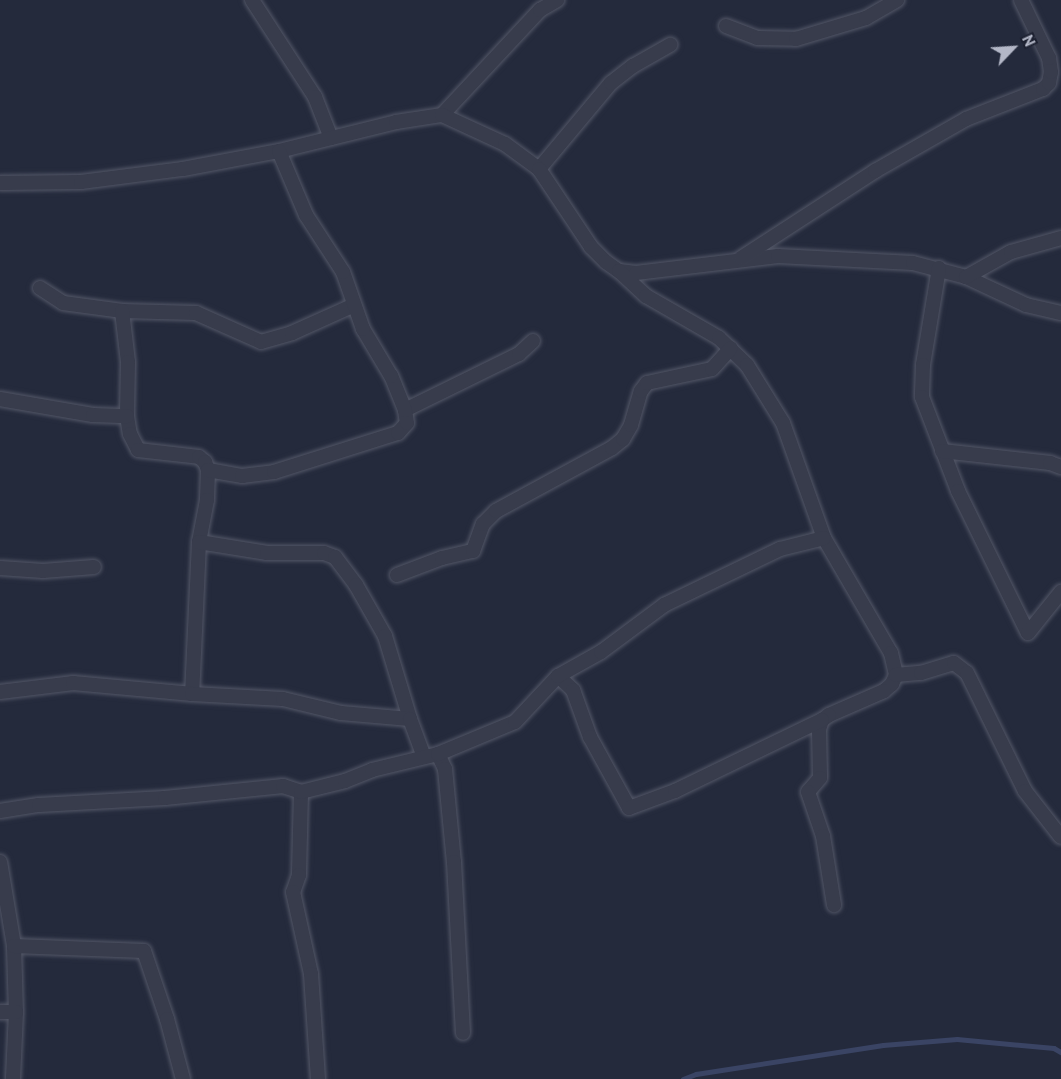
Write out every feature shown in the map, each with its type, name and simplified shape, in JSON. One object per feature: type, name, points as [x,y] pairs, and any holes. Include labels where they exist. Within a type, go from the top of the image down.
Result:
[{"type":"street","points":[[252,0],[315,97],[331,138]]},
{"type":"street","points":[[442,115],[540,10],[557,0]]},
{"type":"street","points":[[726,26],[757,38],[796,39],[866,18],[897,0]]},
{"type":"street","points":[[736,261],[875,171],[979,113],[1043,88],[1049,83],[1056,70],[1021,0]]},
{"type":"street","points":[[539,169],[611,83],[633,66],[670,45]]},
{"type":"street","points":[[0,183],[104,180],[183,169],[279,151],[396,122],[442,115],[505,144],[539,169],[591,247],[606,262],[646,296],[719,338],[747,365],[783,423],[824,538],[891,653],[896,675]]},
{"type":"street","points":[[208,470],[242,476],[274,472],[398,433],[406,423],[405,410],[386,365],[363,329],[343,272],[306,215],[279,151]]},
{"type":"street","points":[[966,277],[1011,252],[1061,238]]},
{"type":"street","points":[[619,271],[636,273],[736,261],[808,256],[913,263],[939,268],[966,277],[1026,305],[1061,313]]},
{"type":"street","points":[[939,268],[921,384],[922,398],[958,491],[1028,633],[1061,592]]},
{"type":"street","points":[[40,288],[63,303],[122,311],[196,313],[261,342],[292,333],[354,305]]},
{"type":"street","points":[[122,311],[128,362],[127,416],[130,434],[138,450],[199,457],[205,462],[208,470],[207,500],[199,542],[192,694]]},
{"type":"street","points":[[405,410],[519,354],[533,340]]},
{"type":"street","points":[[397,575],[442,558],[473,551],[483,524],[496,511],[612,448],[623,439],[631,425],[641,391],[647,383],[711,369],[731,348]]},
{"type":"street","points":[[0,399],[93,415],[127,416]]},
{"type":"street","points":[[942,451],[1061,466]]},
{"type":"street","points":[[0,811],[39,805],[165,798],[283,786],[301,792],[431,755],[515,722],[558,676],[601,652],[664,605],[780,549],[824,538]]},
{"type":"street","points":[[199,542],[267,553],[324,553],[335,557],[356,585],[385,636],[410,718],[431,755],[445,769],[454,862],[464,1033]]},
{"type":"street","points":[[0,568],[43,571],[94,567]]},
{"type":"street","points":[[558,676],[573,690],[590,737],[629,808],[675,791],[884,691],[896,675],[921,673],[954,663],[967,674],[1025,791],[1061,837]]},
{"type":"street","points":[[0,693],[74,683],[192,694],[283,699],[341,713],[410,718]]},
{"type":"street","points":[[822,720],[819,729],[820,778],[808,792],[823,836],[834,905]]},
{"type":"street","points":[[301,792],[299,875],[293,892],[311,974],[318,1079]]},
{"type":"street","points":[[0,862],[14,946],[16,1012],[13,1079]]},
{"type":"street","points":[[14,946],[144,951],[167,1019],[183,1079]]},
{"type":"street","points":[[0,1012],[16,1012]]},
{"type":"waterway","points":[[683,1079],[696,1074],[883,1045],[957,1039],[1054,1048],[1061,1052]]}]
